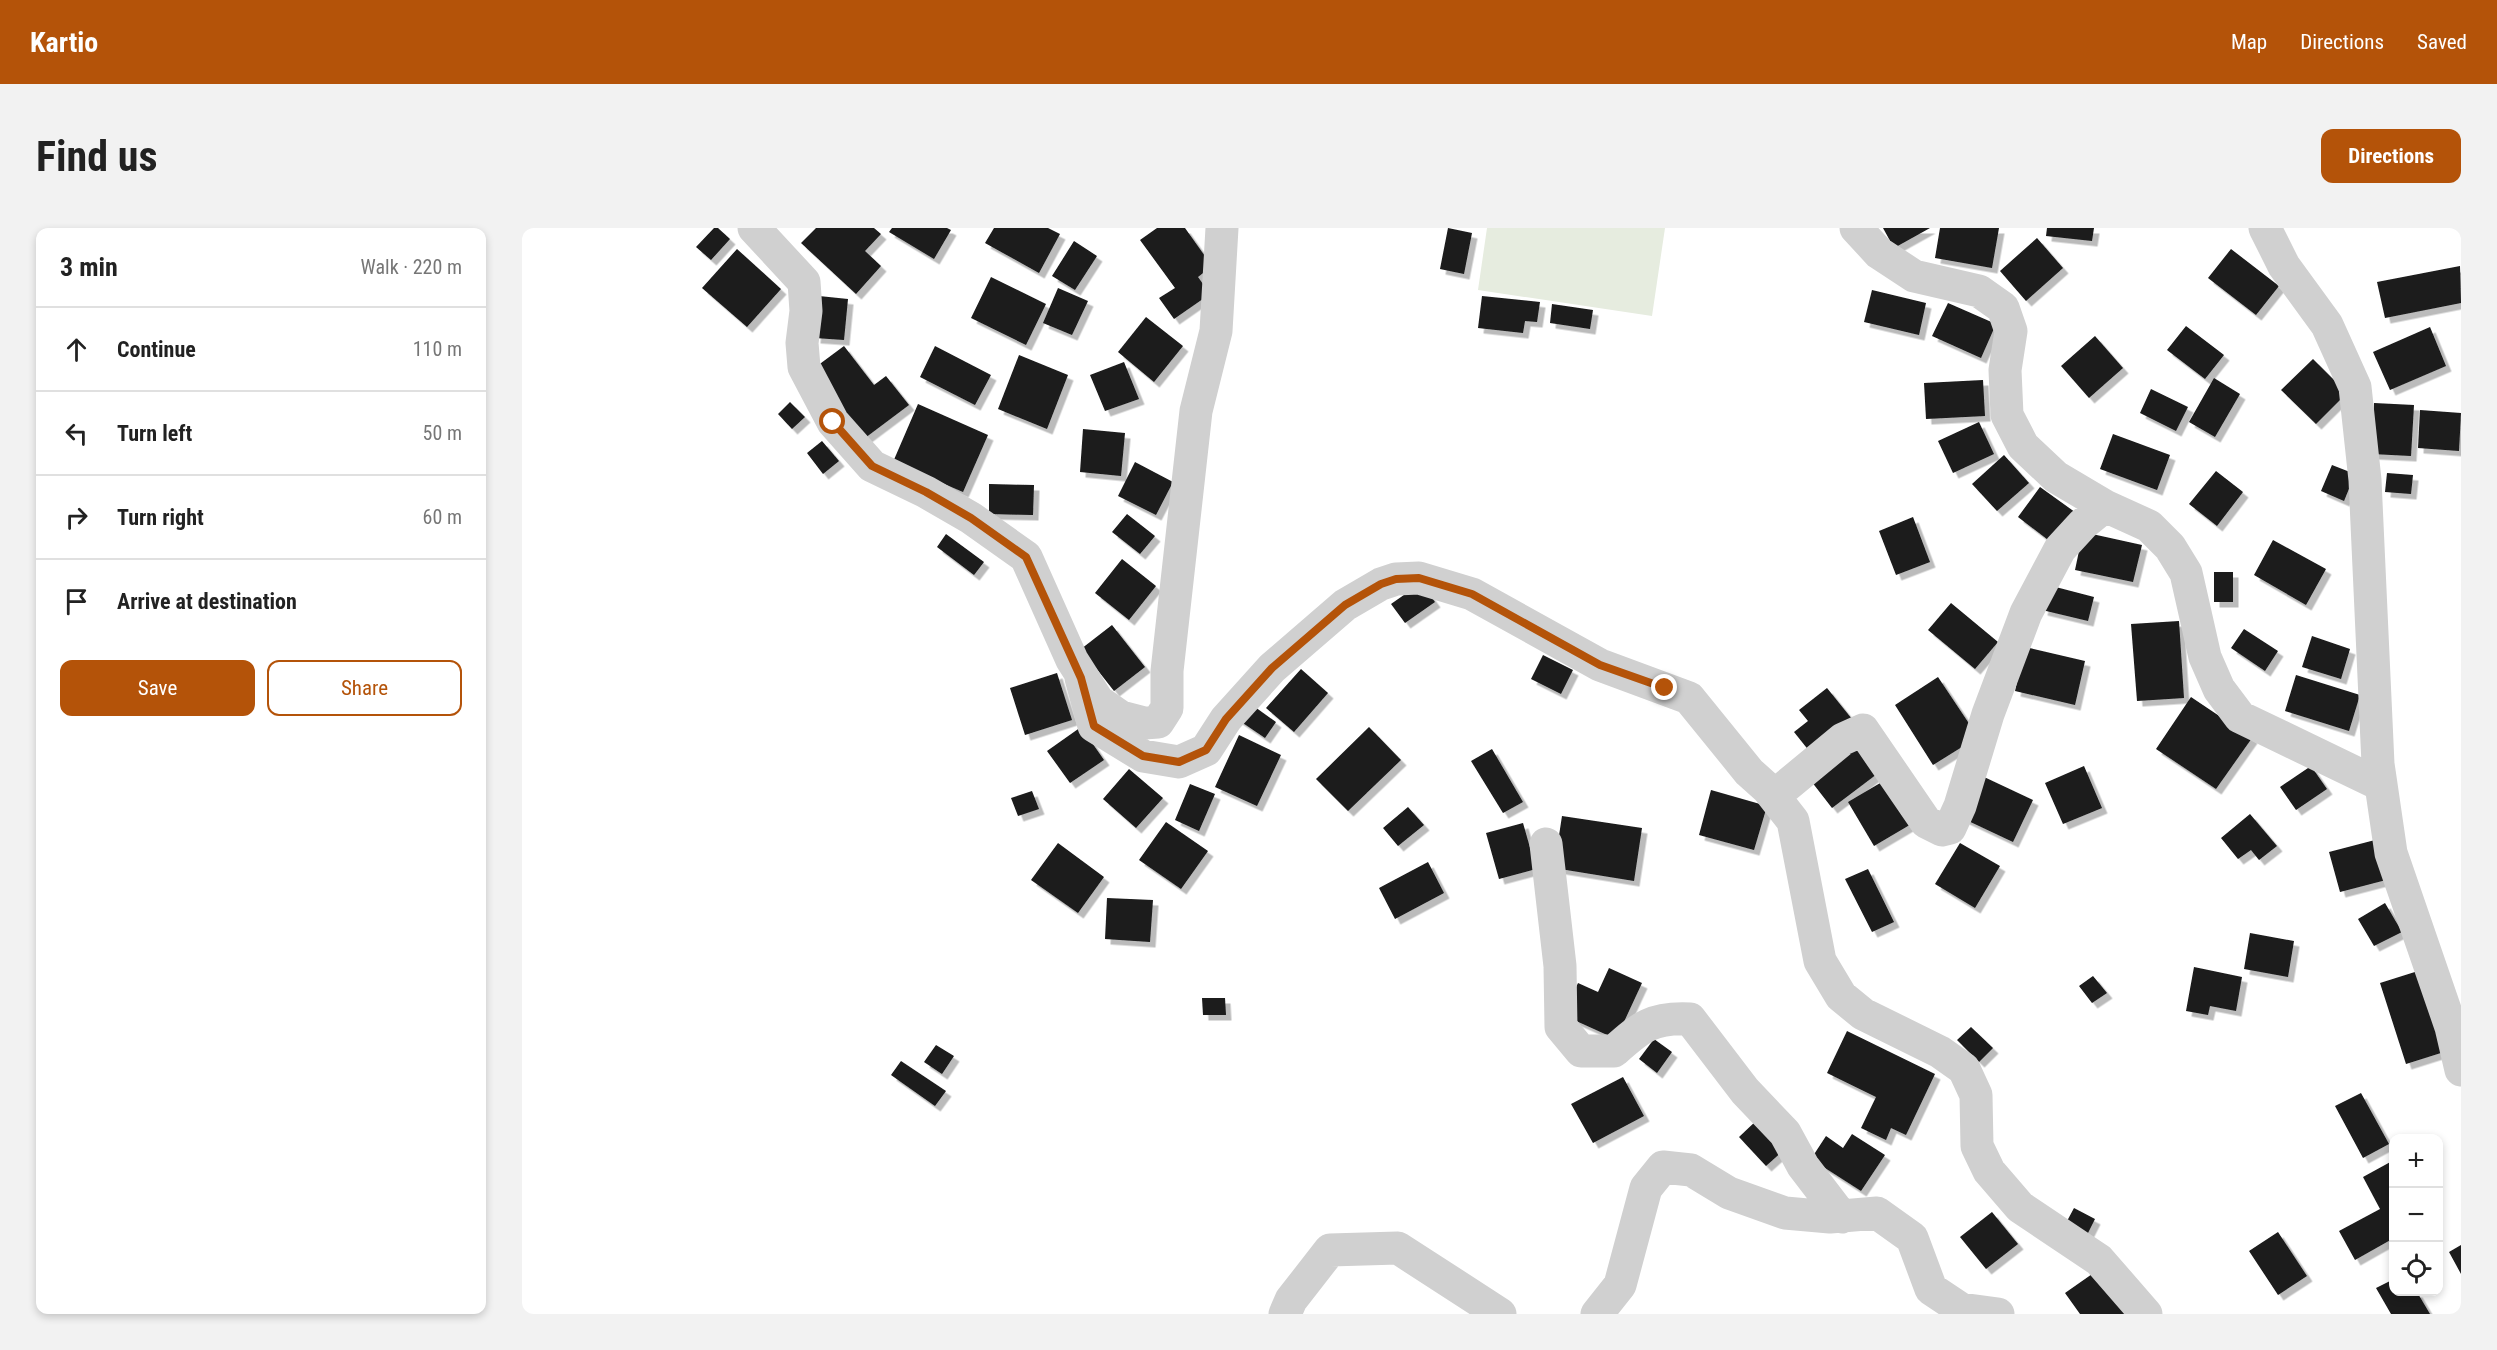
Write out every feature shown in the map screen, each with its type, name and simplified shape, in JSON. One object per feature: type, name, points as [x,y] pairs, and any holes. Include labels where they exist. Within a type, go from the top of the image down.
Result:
[{"type":"street","points":[[754,228],[804,282],[806,311],[802,343],[804,367],[833,422],[872,466],[926,492],[962,513],[1026,557],[1081,678],[1094,726],[1143,756],[1179,762],[1206,750],[1226,719],[1272,668],[1345,605],[1381,584],[1396,579],[1419,578],[1472,594],[1600,665],[1689,698],[1749,772],[1774,796],[1793,820],[1820,961],[1841,996],[1863,1014],[1940,1053],[1964,1069],[1976,1095],[1977,1146],[1989,1171],[2020,1207],[2099,1260],[2146,1314]]},
{"type":"street","points":[[1081,678],[1098,701],[1121,717],[1144,723],[1158,722],[1167,708],[1167,671],[1196,411],[1216,332],[1222,228]]},
{"type":"street","points":[[1856,228],[1878,253],[1914,276],[1979,291],[2003,308],[2011,331],[2006,370],[2007,415],[2023,446],[2056,477],[2105,506],[2149,526],[2170,547],[2186,573],[2205,657],[2219,689],[2240,717],[2381,785]]},
{"type":"street","points":[[2265,228],[2284,266],[2327,325],[2355,387],[2365,480],[2378,764],[2391,853],[2451,1027],[2461,1070]]},
{"type":"street","points":[[1774,796],[1843,739],[1863,730],[1926,822],[1942,830],[1950,828],[1960,806],[1988,714],[2026,614],[2060,549],[2083,524],[2105,506]]},
{"type":"street","points":[[1546,844],[1560,966],[1561,1027],[1581,1051],[1614,1051],[1639,1028],[1667,1017],[1690,1019],[1745,1091],[1785,1132],[1803,1166],[1842,1217]]},
{"type":"street","points":[[1597,1314],[1620,1285],[1646,1188],[1663,1167],[1691,1170],[1729,1193],[1785,1213],[1842,1217],[1877,1213],[1912,1238],[1929,1302],[1998,1314]]},
{"type":"street","points":[[1285,1314],[1291,1300],[1330,1250],[1398,1248],[1500,1314]]},
{"type":"shaded area","points":[[1487,228],[1665,228],[1652,316],[1478,290]]},
{"type":"building","points":[[714,228],[718,228],[730,239],[711,260],[696,247]]},
{"type":"building","points":[[816,228],[874,228],[881,234],[865,251],[881,266],[856,294],[801,243]]},
{"type":"building","points":[[892,228],[947,228],[951,230],[934,259],[889,232]]},
{"type":"building","points":[[994,228],[1048,228],[1060,234],[1039,273],[985,243]]},
{"type":"building","points":[[1157,228],[1185,228],[1212,266],[1198,277],[1210,294],[1174,319],[1159,298],[1175,288],[1140,240]]},
{"type":"building","points":[[1448,228],[1472,233],[1464,274],[1440,269]]},
{"type":"building","points":[[1883,228],[1930,228],[1894,248]]},
{"type":"building","points":[[1940,228],[1999,228],[1992,268],[1935,258]]},
{"type":"building","points":[[2047,228],[2094,228],[2092,241],[2046,236]]},
{"type":"building","points":[[2037,238],[2063,268],[2026,301],[2000,271]]},
{"type":"building","points":[[1074,241],[1097,256],[1075,290],[1052,276]]},
{"type":"building","points":[[737,249],[781,289],[747,327],[702,288]]},
{"type":"building","points":[[2231,249],[2279,286],[2256,315],[2208,278]]},
{"type":"building","points":[[2460,266],[2461,303],[2385,318],[2377,282]]},
{"type":"building","points":[[991,277],[1046,304],[1026,345],[971,318]]},
{"type":"building","points":[[1058,288],[1088,301],[1072,335],[1043,323]]},
{"type":"building","points":[[1872,290],[1926,303],[1919,335],[1864,322]]},
{"type":"building","points":[[819,296],[848,299],[844,340],[815,338]]},
{"type":"building","points":[[1482,296],[1540,302],[1537,322],[1525,321],[1523,333],[1478,328]]},
{"type":"building","points":[[1948,303],[1996,324],[1981,358],[1932,336]]},
{"type":"building","points":[[1552,304],[1593,310],[1590,329],[1550,323]]},
{"type":"building","points":[[1146,317],[1183,346],[1154,382],[1118,352]]},
{"type":"building","points":[[2186,326],[2224,355],[2205,379],[2167,350]]},
{"type":"building","points":[[2430,327],[2446,366],[2390,390],[2373,352]]},
{"type":"building","points":[[2095,336],[2123,368],[2089,398],[2061,366]]},
{"type":"building","points":[[844,346],[874,385],[886,376],[909,405],[865,438],[813,369]]},
{"type":"building","points":[[935,346],[991,375],[975,405],[920,377]]},
{"type":"building","points":[[1019,355],[1068,375],[1047,429],[998,409]]},
{"type":"building","points":[[2313,359],[2347,393],[2316,424],[2281,390]]},
{"type":"building","points":[[1124,362],[1139,399],[1105,411],[1090,375]]},
{"type":"building","points":[[2214,378],[2240,394],[2215,437],[2189,422]]},
{"type":"building","points":[[1983,380],[1985,416],[1926,419],[1924,383]]},
{"type":"building","points":[[2151,389],[2188,407],[2176,431],[2140,413]]},
{"type":"building","points":[[790,402],[805,417],[792,429],[778,414]]},
{"type":"building","points":[[2374,403],[2414,405],[2411,456],[2372,454]]},
{"type":"building","points":[[918,404],[988,435],[963,492],[893,462]]},
{"type":"building","points":[[2420,410],[2461,413],[2459,451],[2418,448]]},
{"type":"building","points":[[1979,422],[1994,454],[1953,473],[1938,441]]},
{"type":"building","points":[[1083,429],[1125,433],[1121,476],[1080,472]]},
{"type":"building","points":[[2113,434],[2170,455],[2157,490],[2100,469]]},
{"type":"building","points":[[822,441],[839,461],[823,474],[807,453]]},
{"type":"building","points":[[2004,455],[2029,483],[1997,511],[1972,484]]},
{"type":"building","points":[[1135,462],[1173,482],[1156,515],[1118,496]]},
{"type":"building","points":[[2332,465],[2355,474],[2344,501],[2321,491]]},
{"type":"building","points":[[2216,471],[2243,492],[2217,526],[2189,504]]},
{"type":"building","points":[[2387,473],[2413,475],[2411,494],[2385,492]]},
{"type":"building","points":[[989,484],[1034,485],[1033,515],[989,514]]},
{"type":"building","points":[[2040,487],[2079,515],[2056,546],[2018,517]]},
{"type":"building","points":[[1127,514],[1155,536],[1140,554],[1112,532]]},
{"type":"building","points":[[1913,517],[1930,562],[1896,575],[1879,531]]},
{"type":"building","points":[[2083,532],[2142,545],[2133,582],[2075,570]]},
{"type":"building","points":[[946,534],[984,562],[974,575],[937,547]]},
{"type":"building","points":[[2273,540],[2326,569],[2306,605],[2254,575]]},
{"type":"building","points":[[1122,559],[1156,586],[1129,620],[1095,593]]},
{"type":"building","points":[[2214,572],[2233,572],[2233,602],[2214,602]]},
{"type":"building","points":[[1421,583],[1435,602],[1405,623],[1391,604]]},
{"type":"building","points":[[2048,585],[2094,597],[2088,621],[2042,610]]},
{"type":"building","points":[[1951,603],[1998,642],[1975,669],[1928,630]]},
{"type":"building","points":[[2179,621],[2184,698],[2137,701],[2131,624]]},
{"type":"building","points":[[1112,625],[1145,667],[1114,691],[1081,649]]},
{"type":"building","points":[[2244,629],[2278,651],[2265,671],[2231,648]]},
{"type":"building","points":[[2312,636],[2350,649],[2341,679],[2302,667]]},
{"type":"building","points":[[2025,647],[2085,661],[2075,705],[2015,691]]},
{"type":"building","points":[[1543,655],[1573,670],[1561,694],[1531,679]]},
{"type":"building","points":[[1301,669],[1328,693],[1294,732],[1266,708]]},
{"type":"building","points":[[1057,673],[1072,720],[1025,735],[1010,688]]},
{"type":"building","points":[[2296,675],[2360,695],[2349,731],[2285,711]]},
{"type":"building","points":[[1938,677],[1978,737],[1933,765],[1895,705]]},
{"type":"building","points":[[1827,688],[1856,724],[1814,757],[1794,732],[1808,721],[1799,710]]},
{"type":"building","points":[[2191,697],[2252,738],[2216,789],[2156,749]]},
{"type":"building","points":[[1248,702],[1276,722],[1265,738],[1237,719]]},
{"type":"building","points":[[1081,727],[1104,760],[1070,783],[1047,751]]},
{"type":"building","points":[[1369,727],[1401,760],[1348,811],[1316,779]]},
{"type":"building","points":[[1239,735],[1281,755],[1257,806],[1215,787]]},
{"type":"building","points":[[1853,743],[1877,774],[1832,808],[1808,777]]},
{"type":"building","points":[[1492,749],[1523,802],[1503,813],[1471,761]]},
{"type":"building","points":[[2084,766],[2102,808],[2063,824],[2045,783]]},
{"type":"building","points":[[2311,766],[2327,789],[2296,810],[2280,787]]},
{"type":"building","points":[[1129,769],[1163,798],[1136,828],[1103,799]]},
{"type":"building","points":[[1982,776],[2033,800],[2013,842],[1962,818]]},
{"type":"building","points":[[1887,779],[1913,823],[1874,846],[1848,802]]},
{"type":"building","points":[[1190,784],[1215,794],[1199,831],[1175,820]]},
{"type":"building","points":[[1711,790],[1767,806],[1754,850],[1699,835]]},
{"type":"building","points":[[1032,791],[1039,809],[1018,816],[1011,798]]},
{"type":"building","points":[[1408,807],[1424,825],[1398,846],[1383,828]]},
{"type":"building","points":[[2250,814],[2277,846],[2259,860],[2251,850],[2238,859],[2221,838]]},
{"type":"building","points":[[1562,816],[1642,828],[1634,881],[1554,868]]},
{"type":"building","points":[[1166,822],[1208,851],[1181,889],[1139,860]]},
{"type":"building","points":[[1523,823],[1536,869],[1499,879],[1486,833]]},
{"type":"building","points":[[2375,840],[2386,880],[2340,892],[2329,852]]},
{"type":"building","points":[[1058,843],[1104,877],[1078,913],[1031,880]]},
{"type":"building","points":[[1960,843],[2000,866],[1975,908],[1935,884]]},
{"type":"building","points":[[1428,862],[1444,893],[1395,919],[1379,888]]},
{"type":"building","points":[[1868,869],[1894,922],[1872,932],[1845,879]]},
{"type":"building","points":[[1107,898],[1153,900],[1150,942],[1105,939]]},
{"type":"building","points":[[2385,903],[2402,932],[2374,946],[2358,919]]},
{"type":"building","points":[[2250,933],[2294,941],[2288,977],[2244,969]]},
{"type":"building","points":[[2194,967],[2242,977],[2236,1011],[2210,1006],[2208,1015],[2186,1011]]},
{"type":"building","points":[[1609,968],[1642,983],[1616,1039],[1563,1015],[1578,983],[1598,992]]},
{"type":"building","points":[[2418,971],[2444,1052],[2406,1064],[2380,983]]},
{"type":"building","points":[[2093,976],[2107,993],[2092,1003],[2079,986]]},
{"type":"building","points":[[1202,998],[1225,998],[1226,1015],[1203,1015]]},
{"type":"building","points":[[1971,1027],[1993,1048],[1979,1062],[1957,1040]]},
{"type":"building","points":[[1847,1031],[1935,1074],[1906,1135],[1891,1128],[1886,1140],[1861,1128],[1876,1097],[1827,1073]]},
{"type":"building","points":[[1654,1039],[1672,1052],[1657,1073],[1639,1059]]},
{"type":"building","points":[[936,1045],[954,1056],[942,1074],[924,1062]]},
{"type":"building","points":[[901,1061],[946,1091],[935,1106],[891,1075]]},
{"type":"building","points":[[1623,1077],[1644,1116],[1593,1143],[1571,1104]]},
{"type":"building","points":[[2361,1093],[2389,1144],[2363,1158],[2335,1106]]},
{"type":"building","points":[[1757,1120],[1785,1149],[1766,1166],[1739,1137]]},
{"type":"building","points":[[1852,1134],[1885,1155],[1861,1191],[1811,1159],[1826,1136],[1843,1148]]},
{"type":"building","points":[[2389,1163],[2389,1241],[2355,1260],[2339,1231],[2380,1209],[2363,1177]]},
{"type":"building","points":[[2074,1208],[2095,1219],[2087,1235],[2066,1223]]},
{"type":"building","points":[[1992,1212],[2018,1244],[1986,1269],[1960,1237]]},
{"type":"building","points":[[2278,1232],[2307,1276],[2278,1295],[2249,1251]]},
{"type":"building","points":[[2461,1245],[2461,1274],[2449,1252]]},
{"type":"building","points":[[2095,1272],[2126,1314],[2080,1314],[2065,1293]]},
{"type":"building","points":[[2389,1282],[2389,1296],[2419,1296],[2430,1314],[2391,1314],[2376,1288]]},
{"type":"route","points":[[833,422],[872,466],[926,492],[971,518],[1026,557],[1081,678],[1094,726],[1143,756],[1179,762],[1206,750],[1226,719],[1272,668],[1345,605],[1381,584],[1396,579],[1419,578],[1472,594],[1600,665],[1665,688]]}]
